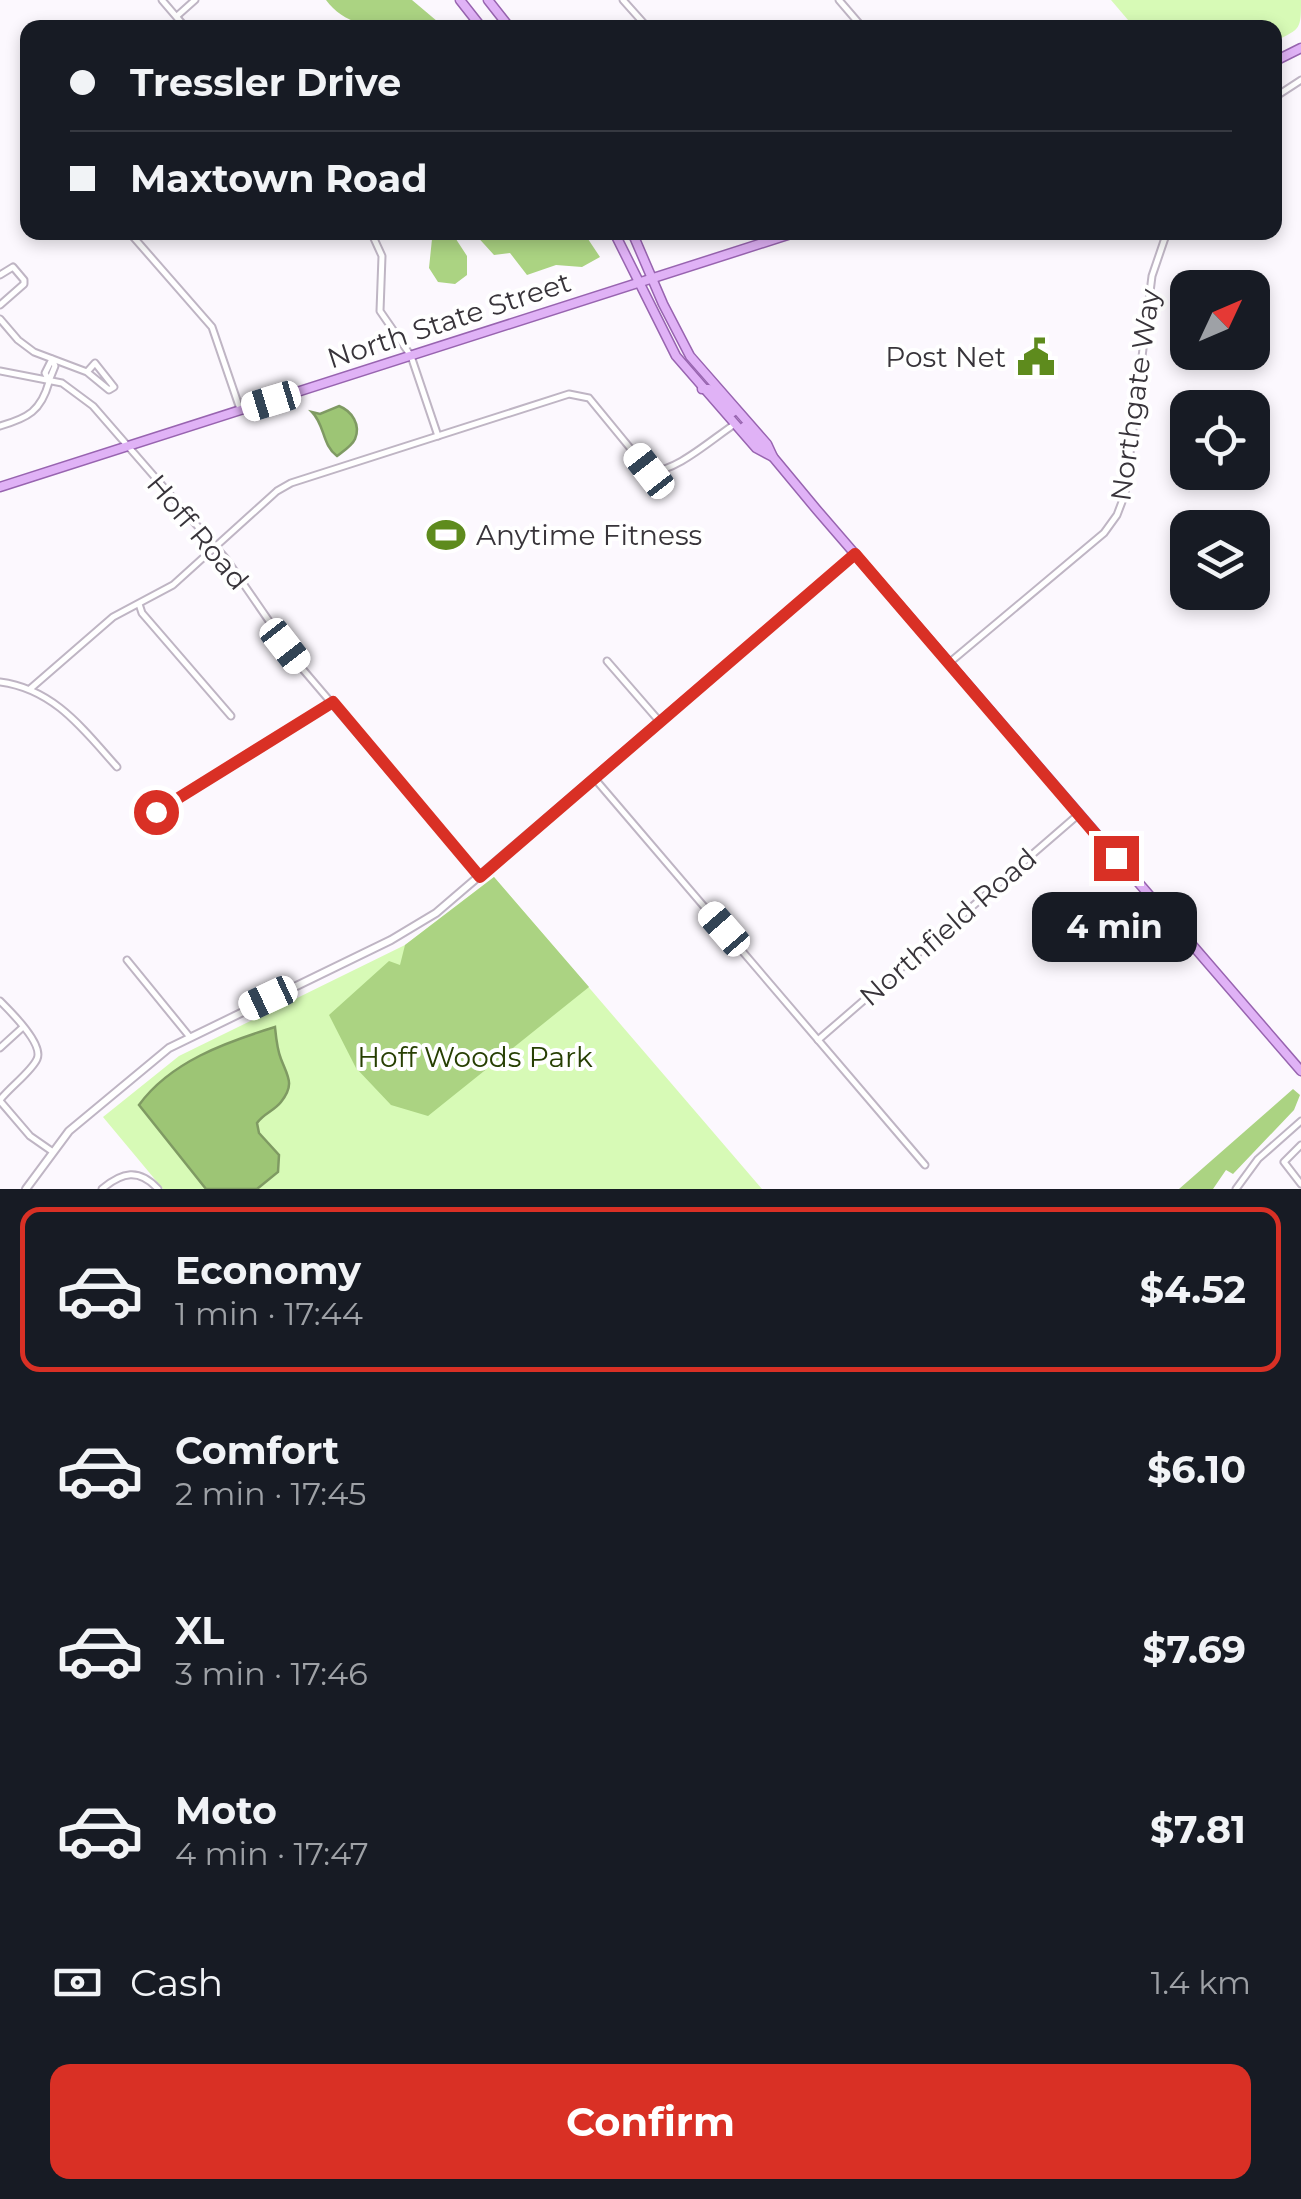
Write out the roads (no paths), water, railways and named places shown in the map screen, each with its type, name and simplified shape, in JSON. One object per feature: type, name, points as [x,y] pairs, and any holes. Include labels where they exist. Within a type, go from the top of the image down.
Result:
[{"type":"main road","points":[[460,0],[476,20]]},
{"type":"main road","points":[[488,0],[504,20]]},
{"type":"main road","points":[[618,240],[676,356],[756,448],[773,457]]},
{"type":"main road","points":[[636,240],[690,356],[768,444],[773,457],[855,554],[1301,1071]]},
{"type":"main road","name":"North State Street","points":[[0,487],[772,240]]},
{"type":"main road","points":[[702,388],[710,389],[739,419],[747,421]]},
{"type":"street","points":[[162,0],[180,20]]},
{"type":"street","points":[[177,16],[194,0]]},
{"type":"street","points":[[623,0],[641,20]]},
{"type":"street","points":[[839,0],[856,20]]},
{"type":"street","points":[[136,240],[212,326],[241,410]]},
{"type":"street","points":[[375,240],[382,256],[380,311],[411,356],[438,436]]},
{"type":"street","name":"Northgate Way","points":[[949,663],[1097,540],[1117,515],[1126,484],[1152,276],[1164,240]]},
{"type":"street","points":[[0,275],[14,267],[24,280],[0,305]]},
{"type":"street","points":[[0,319],[34,352],[87,372],[106,389],[114,387],[95,362],[87,372]]},
{"type":"street","points":[[0,426],[26,419],[43,404],[49,380],[45,373],[52,360]]},
{"type":"street","name":"Hoff Road","points":[[0,371],[62,383],[80,394],[216,546],[285,646],[480,877]]},
{"type":"street","points":[[30,689],[113,618],[173,584],[278,491],[291,484],[569,394],[582,394],[649,471],[674,466],[736,424]]},
{"type":"street","points":[[31,1188],[69,1131],[135,1074],[189,1036],[418,925],[480,877],[855,554]]},
{"type":"street","points":[[139,604],[142,613],[231,716]]},
{"type":"street","points":[[607,661],[660,722]]},
{"type":"street","points":[[0,682],[30,689],[67,712],[116,767]]},
{"type":"street","points":[[148,818],[333,702]]},
{"type":"street","points":[[595,779],[925,1165]]},
{"type":"street","name":"Northfield Road","points":[[818,1040],[1079,814]]},
{"type":"street","points":[[127,960],[189,1036]]},
{"type":"street","points":[[0,1001],[38,1048],[38,1057],[0,1101],[30,1136],[53,1152]]},
{"type":"street","points":[[0,1048],[23,1027]]},
{"type":"street","points":[[1236,1189],[1258,1159],[1301,1121]]},
{"type":"street","points":[[1301,1145],[1284,1164],[1301,1184]]},
{"type":"street","points":[[102,1189],[120,1176],[135,1174],[158,1189]]},
{"type":"place","name":"Post Net","points":[[1036,357]]},
{"type":"place","name":"Anytime Fitness","points":[[446,535]]},
{"type":"park label","name":"Hoff Woods Park","points":[[475,1057]]}]
